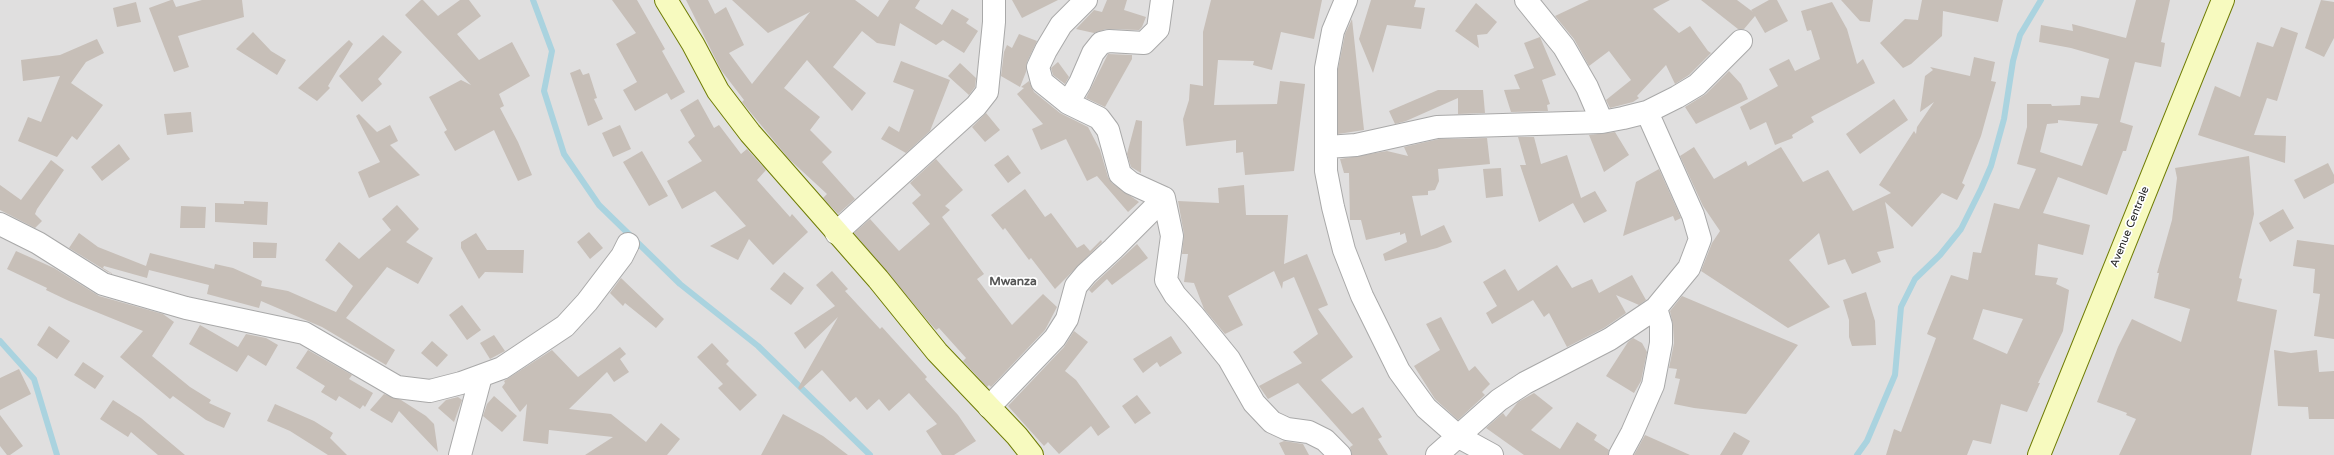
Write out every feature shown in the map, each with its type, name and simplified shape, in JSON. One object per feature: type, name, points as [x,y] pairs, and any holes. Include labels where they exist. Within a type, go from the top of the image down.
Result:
[{"type":"street","points":[[666,0],[693,44],[718,90],[750,133],[878,279],[937,352],[1032,455]]},
{"type":"street","points":[[836,232],[976,106],[987,92],[994,22],[994,0]]},
{"type":"street","points":[[1086,0],[1061,25],[1038,67],[1042,82],[1068,103],[1099,118],[1108,130],[1120,174],[1131,182],[1164,198]]},
{"type":"street","points":[[1068,103],[1080,83],[1093,54],[1102,43],[1109,41],[1144,43],[1158,29],[1162,0]]},
{"type":"street","points":[[1346,0],[1334,31],[1326,68],[1326,171],[1344,250],[1362,296],[1399,371],[1426,408],[1459,437],[1492,455]]},
{"type":"street","points":[[1526,0],[1564,47],[1587,87],[1602,122]]},
{"type":"street","name":"Avenue Centrale","points":[[2039,455],[2223,0]]},
{"type":"street","points":[[1326,147],[1356,145],[1437,126],[1602,122],[1647,112],[1677,98],[1697,85],[1740,41]]},
{"type":"street","points":[[1437,455],[1459,437],[1488,409],[1525,383],[1610,339],[1656,308],[1689,268],[1700,239],[1692,215],[1647,112]]},
{"type":"street","points":[[989,407],[1055,338],[1067,318],[1071,299],[1076,286],[1081,280],[1164,198]]},
{"type":"street","points":[[1164,198],[1172,236],[1166,280],[1175,295],[1228,360],[1254,404],[1272,422],[1287,429],[1309,432],[1325,440],[1340,455]]},
{"type":"street","points":[[0,224],[38,243],[103,284],[186,308],[304,333],[397,387],[430,390],[461,383],[502,368],[565,326],[592,296],[622,256],[628,244]]},
{"type":"street","points":[[1620,455],[1632,434],[1653,384],[1661,344],[1661,325],[1656,308]]},
{"type":"street","points":[[460,455],[481,376]]},
{"type":"shaded area","points":[[0,0],[2334,0],[2334,455],[0,455]]},
{"type":"building","points":[[173,0],[176,7],[202,0],[242,0],[244,17],[178,36],[189,67],[174,72],[149,8]]},
{"type":"building","points":[[421,0],[423,0],[438,16],[460,0],[469,0],[481,16],[457,34],[479,60],[512,42],[530,76],[499,94],[504,106],[500,108],[518,142],[532,175],[518,181],[494,130],[455,151],[444,132],[447,130],[429,97],[461,80],[471,85],[405,15]]},
{"type":"building","points":[[612,0],[637,0],[665,49],[662,51],[685,92],[671,100],[667,93],[635,111],[623,90],[637,82],[616,44],[636,33]]},
{"type":"building","points":[[686,0],[708,0],[715,14],[726,7],[744,45],[729,53],[752,84],[810,12],[768,33],[732,0],[855,0],[878,17],[889,0],[920,0],[915,8],[942,25],[952,9],[969,19],[966,23],[978,31],[964,53],[943,40],[936,45],[900,23],[895,46],[877,43],[862,31],[833,67],[866,93],[852,111],[807,60],[784,88],[820,117],[810,130],[832,152],[822,162],[855,199],[838,214],[823,198],[827,194],[789,159],[742,102],[744,100],[721,70]]},
{"type":"building","points":[[1012,0],[1058,0],[1022,18]]},
{"type":"building","points":[[1107,0],[1127,0],[1124,10],[1146,17],[1142,27],[1139,30],[1106,29],[1094,33],[1076,29],[1094,10],[1102,12]]},
{"type":"building","points":[[1211,0],[1322,0],[1314,39],[1281,32],[1272,70],[1253,65],[1254,61],[1218,60],[1214,105],[1277,104],[1280,81],[1305,84],[1294,171],[1245,175],[1243,152],[1236,153],[1236,140],[1186,146],[1183,119],[1189,100],[1190,84],[1203,86],[1203,32]]},
{"type":"building","points":[[1371,0],[1416,0],[1414,7],[1425,8],[1421,29],[1387,25],[1373,73],[1359,39]]},
{"type":"building","points":[[1589,0],[1670,0],[1653,9],[1679,33],[1690,26],[1711,53],[1689,75],[1675,84],[1666,65],[1637,96],[1639,98],[1633,102],[1610,108],[1606,100],[1631,80],[1609,51],[1589,66],[1574,39],[1555,16]]},
{"type":"building","points":[[1701,0],[1737,0],[1753,12],[1751,10],[1769,0],[1777,0],[1788,21],[1765,33],[1755,16],[1744,29],[1738,29]]},
{"type":"building","points":[[1841,0],[1873,0],[1870,22],[1860,21]]},
{"type":"building","points":[[1922,0],[2003,0],[1998,22],[1943,11],[1942,36],[1911,64],[1903,68],[1880,43],[1905,19],[1918,20]]},
{"type":"building","points":[[2136,0],[2170,0],[2161,42],[2165,43],[2161,67],[2135,62],[2120,122],[2133,126],[2126,151],[2123,151],[2107,195],[2058,177],[2043,213],[2090,225],[2083,255],[2038,244],[2035,275],[2058,278],[2056,284],[2069,290],[2063,331],[2038,383],[2040,383],[2027,412],[2001,404],[1991,444],[1973,440],[1967,455],[1886,455],[1894,429],[1901,432],[1936,338],[1927,334],[1951,275],[1968,280],[1973,252],[1981,253],[1994,203],[2019,209],[2036,169],[2017,164],[2027,127],[2027,104],[2051,104],[2052,106],[2080,105],[2081,96],[2099,98],[2109,59],[2071,48],[2039,42],[2041,25],[2073,31],[2072,24],[2126,38]],"holes":[[[2058,120],[2098,124],[2082,166],[2040,152],[2047,124],[2058,123]],[[1983,309],[2023,319],[2007,354],[1973,339]]]},
{"type":"building","points":[[2321,0],[2334,2],[2334,38],[2324,57],[2305,48]]},
{"type":"building","points":[[136,2],[141,22],[117,27],[113,8]]},
{"type":"building","points":[[1832,2],[1847,29],[1857,64],[1863,59],[1875,83],[1811,117],[1814,122],[1792,135],[1793,138],[1775,145],[1766,122],[1750,130],[1740,107],[1778,86],[1769,69],[1789,59],[1795,71],[1820,59],[1811,30],[1807,31],[1801,11]]},
{"type":"building","points":[[1476,3],[1497,22],[1487,34],[1477,35],[1479,48],[1455,31]]},
{"type":"building","points":[[1352,19],[1364,130],[1338,134],[1338,69],[1345,34]]},
{"type":"building","points":[[2281,27],[2298,33],[2277,101],[2267,98],[2254,135],[2286,136],[2285,163],[2198,135],[2215,86],[2240,97],[2257,42],[2273,47]]},
{"type":"building","points":[[253,32],[271,51],[286,60],[277,75],[236,49]]},
{"type":"building","points":[[1019,34],[1037,41],[1027,62],[1026,72],[1020,87],[1001,76],[1004,52],[1007,45],[1012,48]]},
{"type":"building","points":[[383,35],[402,52],[378,79],[382,84],[362,102],[339,76]]},
{"type":"building","points":[[1540,37],[1556,75],[1542,80],[1550,104],[1547,105],[1548,111],[1511,112],[1504,90],[1520,89],[1514,75],[1534,68],[1524,43]]},
{"type":"building","points":[[97,39],[104,53],[86,62],[71,83],[103,105],[77,140],[72,136],[57,157],[18,141],[28,117],[41,122],[60,76],[23,81],[21,60],[60,55]]},
{"type":"building","points":[[349,40],[353,44],[328,86],[330,88],[317,101],[298,88]]},
{"type":"building","points":[[1108,54],[1132,55],[1132,59],[1105,107],[1086,98]]},
{"type":"building","points":[[1974,57],[1995,62],[1991,81],[1996,82],[1981,136],[1962,183],[1965,185],[1957,200],[1942,193],[1912,227],[1885,202],[1894,248],[1877,252],[1881,262],[1852,274],[1845,259],[1828,265],[1819,233],[1789,260],[1830,307],[1788,328],[1701,271],[1712,243],[1720,231],[1703,206],[1680,156],[1694,147],[1714,179],[1746,161],[1748,166],[1781,147],[1803,182],[1828,170],[1853,211],[1891,193],[1879,185],[1914,131],[1916,134],[1917,127],[1934,102],[1920,112],[1925,76],[1933,70],[1930,67],[1970,76]]},
{"type":"building","points":[[901,61],[950,80],[930,131],[906,153],[881,139],[889,126],[899,132],[914,90],[893,82]]},
{"type":"building","points":[[1058,62],[1069,77],[1065,84],[1053,75],[1051,68]]},
{"type":"building","points":[[960,63],[976,78],[975,87],[969,95],[948,76]]},
{"type":"building","points":[[580,69],[583,75],[589,73],[597,98],[594,99],[603,119],[588,126],[570,73]]},
{"type":"building","points":[[1729,71],[1741,84],[1748,99],[1696,124],[1685,107],[1706,94]]},
{"type":"building","points":[[1029,81],[1034,92],[1060,113],[1088,127],[1100,150],[1108,177],[1112,183],[1139,202],[1128,212],[1097,176],[1087,181],[1066,139],[1041,150],[1032,129],[1043,124],[1017,94],[1024,88],[1021,87]]},
{"type":"building","points":[[1438,90],[1483,90],[1485,113],[1458,114],[1458,98],[1406,121],[1395,124],[1389,111]]},
{"type":"building","points":[[698,99],[714,128],[719,125],[741,154],[747,149],[766,170],[757,180],[790,217],[792,214],[808,232],[773,265],[749,239],[738,260],[710,246],[746,226],[715,191],[682,209],[667,181],[702,161],[688,142],[695,136],[680,110]]},
{"type":"building","points":[[1894,99],[1908,120],[1860,154],[1846,134]]},
{"type":"building","points":[[191,112],[193,132],[167,135],[164,114]]},
{"type":"building","points":[[986,113],[1000,130],[985,142],[972,127]]},
{"type":"building","points":[[359,114],[377,132],[390,125],[398,141],[390,145],[420,175],[369,198],[358,172],[380,162],[356,116]]},
{"type":"building","points":[[1136,120],[1142,121],[1141,173],[1131,167],[1127,154]]},
{"type":"building","points":[[620,125],[631,149],[613,157],[602,133]]},
{"type":"building","points":[[1615,132],[1629,155],[1604,172],[1589,135]]},
{"type":"building","points":[[1518,137],[1534,137],[1541,164],[1567,155],[1581,198],[1595,191],[1607,211],[1584,223],[1573,203],[1539,222],[1520,165],[1526,165]]},
{"type":"building","points":[[1487,138],[1490,164],[1438,169],[1439,181],[1435,190],[1428,191],[1428,195],[1412,196],[1421,236],[1444,225],[1452,242],[1437,248],[1385,261],[1383,254],[1407,242],[1405,233],[1400,235],[1400,232],[1366,240],[1361,220],[1350,220],[1349,173],[1344,173],[1340,159],[1387,151],[1408,156],[1404,147],[1439,139]]},
{"type":"building","points":[[119,144],[130,159],[102,181],[91,167]]},
{"type":"building","points":[[642,151],[668,196],[649,206],[623,162]]},
{"type":"building","points":[[1008,155],[1021,173],[1008,183],[994,165]]},
{"type":"building","points":[[2249,156],[2254,214],[2239,278],[2242,279],[2237,301],[2277,310],[2251,455],[2119,455],[2136,419],[2126,415],[2127,413],[2097,402],[2118,347],[2132,319],[2181,342],[2190,309],[2154,298],[2159,273],[2157,273],[2172,220],[2177,178],[2175,168]]},
{"type":"building","points":[[936,159],[963,190],[945,206],[950,210],[942,217],[984,274],[977,279],[1012,325],[1043,294],[1057,307],[1045,330],[991,387],[989,385],[987,387],[963,361],[966,358],[939,328],[936,330],[854,233],[870,219],[899,251],[930,224],[912,203],[921,195],[910,183]]},
{"type":"building","points":[[51,160],[64,170],[37,209],[35,214],[42,221],[35,228],[0,210],[0,185],[21,200]]},
{"type":"building","points":[[2328,163],[2334,175],[2334,183],[2304,199],[2294,180]]},
{"type":"building","points":[[1501,168],[1503,196],[1486,198],[1483,169]]},
{"type":"building","points":[[1659,169],[1681,218],[1675,221],[1673,216],[1623,236],[1636,182]]},
{"type":"building","points":[[1244,185],[1246,215],[1288,215],[1284,264],[1307,254],[1328,305],[1318,309],[1353,357],[1321,380],[1352,414],[1363,407],[1382,437],[1378,439],[1388,455],[1352,455],[1350,447],[1353,445],[1298,383],[1268,399],[1259,386],[1302,363],[1293,352],[1318,334],[1294,277],[1283,282],[1282,289],[1274,271],[1228,296],[1243,325],[1225,334],[1204,309],[1194,283],[1184,282],[1188,254],[1182,254],[1184,234],[1178,201],[1219,203],[1218,188]]},
{"type":"building","points":[[1025,189],[1045,217],[1051,213],[1077,248],[1084,244],[1090,251],[1101,240],[1102,242],[1055,289],[1031,258],[1029,260],[1005,228],[1003,230],[991,215]]},
{"type":"building","points":[[244,201],[268,202],[267,225],[215,222],[215,203],[244,204]]},
{"type":"building","points":[[397,205],[419,229],[406,242],[433,258],[418,284],[387,267],[346,318],[395,350],[386,365],[322,327],[261,301],[259,308],[207,294],[209,285],[149,270],[147,278],[104,266],[103,268],[113,274],[69,248],[79,233],[98,247],[146,266],[150,253],[214,269],[215,264],[233,268],[262,281],[261,286],[288,291],[336,312],[353,286],[325,260],[339,242],[359,259],[391,230],[382,219]]},
{"type":"building","points":[[181,206],[206,207],[205,228],[180,228]]},
{"type":"building","points":[[2283,209],[2294,228],[2270,242],[2259,223]]},
{"type":"building","points":[[589,232],[603,248],[590,259],[577,242]]},
{"type":"building","points":[[476,233],[487,250],[524,250],[523,273],[485,272],[479,279],[461,248],[461,242]]},
{"type":"building","points":[[2297,240],[2334,245],[2334,339],[2314,336],[2320,294],[2313,293],[2315,269],[2293,266]]},
{"type":"building","points":[[253,242],[277,243],[276,258],[253,258]]},
{"type":"building","points":[[1137,244],[1148,258],[1112,285],[1107,279],[1092,293],[1089,290],[1095,283]]},
{"type":"building","points":[[16,251],[54,268],[99,296],[163,314],[174,322],[152,356],[190,387],[211,400],[209,403],[231,413],[224,428],[206,420],[173,396],[170,399],[120,357],[143,331],[69,301],[46,290],[47,288],[7,269]]},
{"type":"building","points":[[1557,265],[1572,288],[1592,279],[1599,293],[1632,275],[1646,300],[1639,305],[1616,295],[1626,313],[1604,328],[1567,347],[1549,313],[1544,317],[1533,300],[1492,324],[1486,313],[1497,306],[1483,282],[1505,269],[1518,291]]},
{"type":"building","points":[[832,271],[848,289],[845,291],[880,329],[882,327],[927,377],[925,379],[958,415],[976,441],[954,455],[942,455],[926,431],[937,424],[909,393],[889,411],[879,399],[867,410],[856,397],[850,402],[822,370],[800,390],[798,388],[838,317],[805,349],[794,333],[835,306],[816,285]]},
{"type":"building","points":[[784,272],[804,288],[791,305],[770,289]]},
{"type":"building","points":[[621,278],[664,319],[656,328],[625,303],[623,306],[610,293]]},
{"type":"building","points":[[1866,292],[1875,321],[1876,345],[1852,346],[1849,337],[1849,320],[1843,300]]},
{"type":"building","points":[[1682,296],[1798,345],[1746,414],[1694,408],[1674,404],[1680,379],[1675,378],[1677,369],[1669,368],[1674,343],[1673,325],[1670,311]]},
{"type":"building","points":[[462,305],[481,330],[467,340],[449,315]]},
{"type":"building","points":[[1441,317],[1469,371],[1475,366],[1490,384],[1482,392],[1485,395],[1458,420],[1435,399],[1414,366],[1440,350],[1426,324]]},
{"type":"building","points":[[200,325],[238,347],[246,334],[266,338],[278,345],[266,366],[248,355],[237,372],[189,344]]},
{"type":"building","points":[[49,326],[70,341],[57,359],[37,345]]},
{"type":"building","points":[[1074,331],[1088,342],[1065,371],[1076,380],[1110,427],[1098,436],[1091,426],[1059,454],[1048,442],[1044,446],[1008,406],[1064,347]]},
{"type":"building","points":[[494,335],[505,351],[490,359],[480,343]]},
{"type":"building","points":[[1171,336],[1182,353],[1160,367],[1157,362],[1143,373],[1133,359]]},
{"type":"building","points":[[1633,338],[1642,343],[1647,352],[1641,381],[1634,393],[1606,376],[1628,342]]},
{"type":"building","points":[[432,341],[448,355],[437,367],[421,353]]},
{"type":"building","points":[[712,343],[729,361],[726,364],[757,395],[740,411],[718,388],[723,384],[697,357]]},
{"type":"building","points":[[620,347],[626,354],[620,359],[629,372],[614,382],[607,372],[569,409],[611,414],[646,442],[661,423],[680,439],[667,455],[585,455],[613,437],[549,430],[548,444],[523,441],[527,404],[520,412],[502,387],[505,383],[504,381],[552,350],[578,377]]},
{"type":"building","points":[[308,350],[352,375],[349,379],[373,393],[365,407],[363,405],[360,409],[339,396],[336,401],[321,392],[325,386],[296,368]]},
{"type":"building","points":[[2274,350],[2291,353],[2317,350],[2319,372],[2334,371],[2334,419],[2309,419],[2308,407],[2278,406]]},
{"type":"building","points":[[83,362],[104,376],[95,389],[74,375]]},
{"type":"building","points":[[19,369],[31,394],[0,410],[0,378]]},
{"type":"building","points":[[1534,393],[1553,408],[1531,430],[1560,449],[1577,422],[1597,435],[1594,440],[1609,450],[1608,455],[1524,455],[1486,428],[1503,413],[1506,417],[1518,402]]},
{"type":"building","points":[[384,394],[401,400],[426,416],[434,424],[438,452],[399,411],[392,423],[370,410]]},
{"type":"building","points":[[1137,395],[1151,413],[1135,424],[1122,406]]},
{"type":"building","points":[[494,396],[517,416],[502,432],[483,416],[487,404]]},
{"type":"building","points":[[458,397],[462,400],[454,422],[438,408],[446,400]]},
{"type":"building","points":[[113,400],[141,418],[185,455],[158,455],[131,432],[128,437],[100,419]]},
{"type":"building","points":[[275,404],[314,421],[333,433],[330,438],[347,455],[328,455],[290,431],[267,421]]},
{"type":"building","points":[[783,414],[823,436],[848,455],[761,455]]},
{"type":"building","points":[[0,415],[23,446],[10,455],[7,455],[0,446]]},
{"type":"building","points":[[1734,432],[1750,441],[1742,455],[1720,455]]},
{"type":"building","points":[[1645,435],[1690,455],[1634,455]]},
{"type":"building","points":[[1284,441],[1303,444],[1309,455],[1285,455],[1279,443]]},
{"type":"waterway","points":[[533,0],[552,51],[544,91],[564,154],[599,205],[680,284],[758,346],[870,455]]},
{"type":"waterway","points":[[1857,455],[1867,441],[1895,375],[1901,307],[1915,279],[1940,255],[1961,229],[1991,166],[2004,119],[2013,61],[2020,35],[2041,0]]},
{"type":"waterway","points":[[0,341],[34,379],[57,455]]},
{"type":"district","name":"Mwanza","points":[[1013,282]]}]
